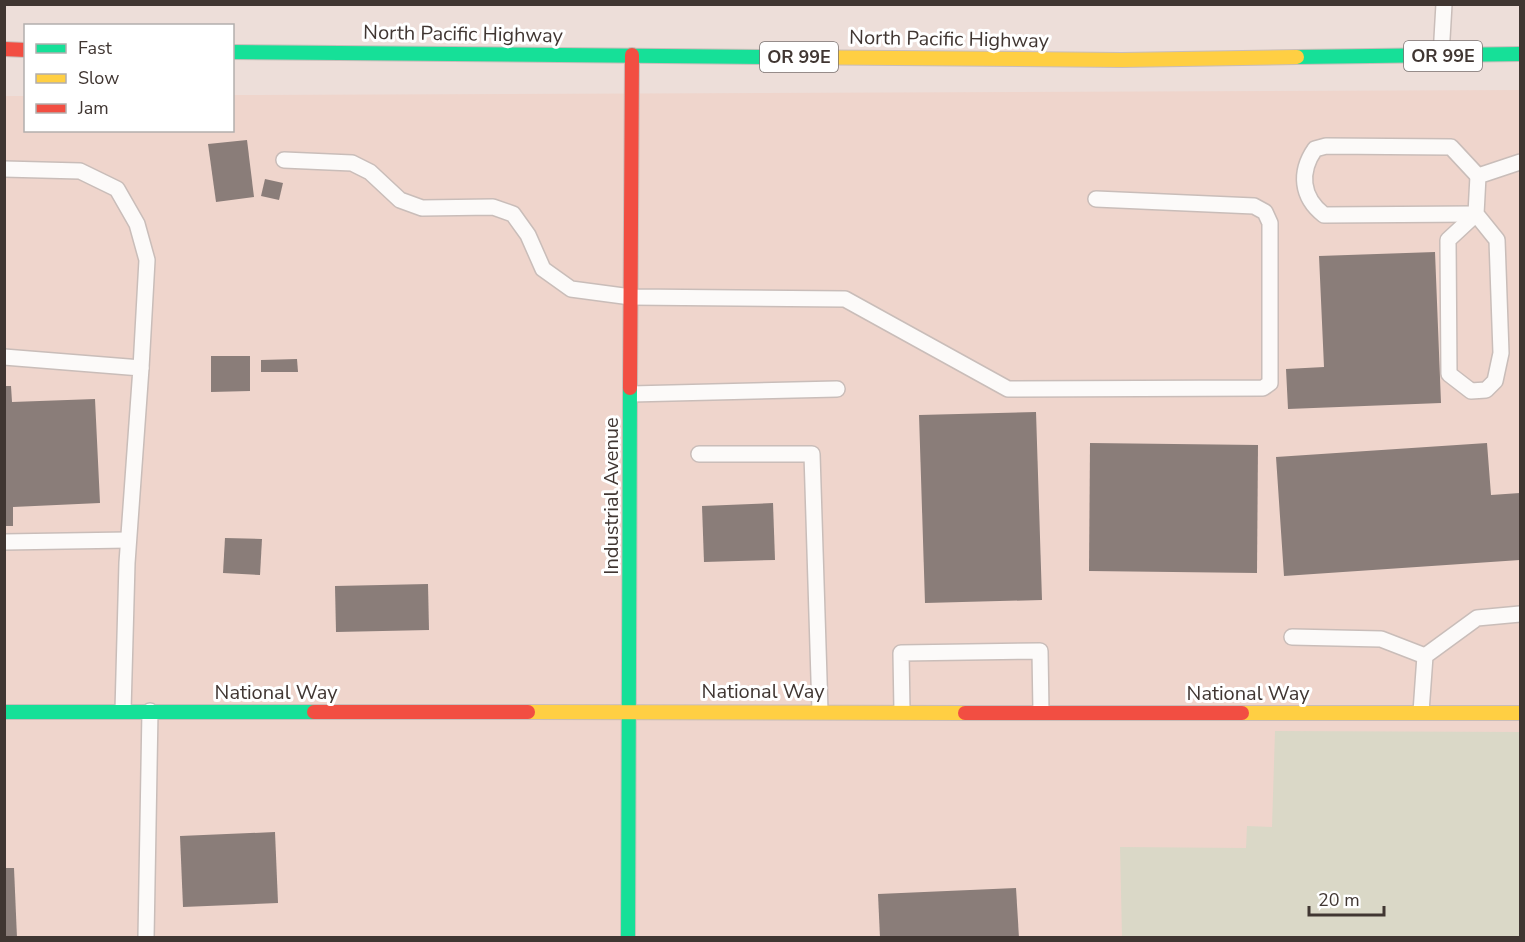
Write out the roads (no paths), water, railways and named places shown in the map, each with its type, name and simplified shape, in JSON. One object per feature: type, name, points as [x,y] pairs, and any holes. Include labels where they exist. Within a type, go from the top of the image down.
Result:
[{"type":"street","points":[[4,49],[24,50]]},
{"type":"street","name":"North Pacific Highway","points":[[234,52],[1122,60],[1521,54]]},
{"type":"street","name":"Industrial Avenue","points":[[628,938],[632,55]]},
{"type":"street","name":"National Way","points":[[4,711],[1521,713]]},
{"type":"lane","points":[[1441,56],[1444,4]]},
{"type":"lane","points":[[1476,214],[1324,215],[1314,207],[1307,194],[1304,169],[1315,148],[1326,146],[1451,147],[1478,176],[1476,214],[1497,240],[1501,353],[1495,381],[1486,390],[1471,391],[1449,374],[1448,240],[1476,214]]},
{"type":"lane","points":[[284,160],[352,163],[370,172],[400,200],[422,208],[493,207],[513,214],[528,235],[543,269],[571,289],[632,297],[845,299],[1008,388],[1263,388],[1270,383],[1270,224],[1264,212],[1254,206],[1096,199]]},
{"type":"lane","points":[[1478,176],[1521,162]]},
{"type":"lane","points":[[4,169],[80,171],[117,189],[137,224],[147,260],[128,540],[123,711]]},
{"type":"lane","points":[[4,357],[141,368]]},
{"type":"lane","points":[[631,394],[837,389]]},
{"type":"lane","points":[[699,454],[812,454],[820,711]]},
{"type":"lane","points":[[4,542],[128,540]]},
{"type":"lane","points":[[1421,712],[1425,656],[1477,618],[1521,614]]},
{"type":"lane","points":[[1292,637],[1381,639],[1425,656]]},
{"type":"lane","points":[[902,711],[901,653],[1040,651],[1041,712]]},
{"type":"lane","points":[[146,938],[150,711]]}]
